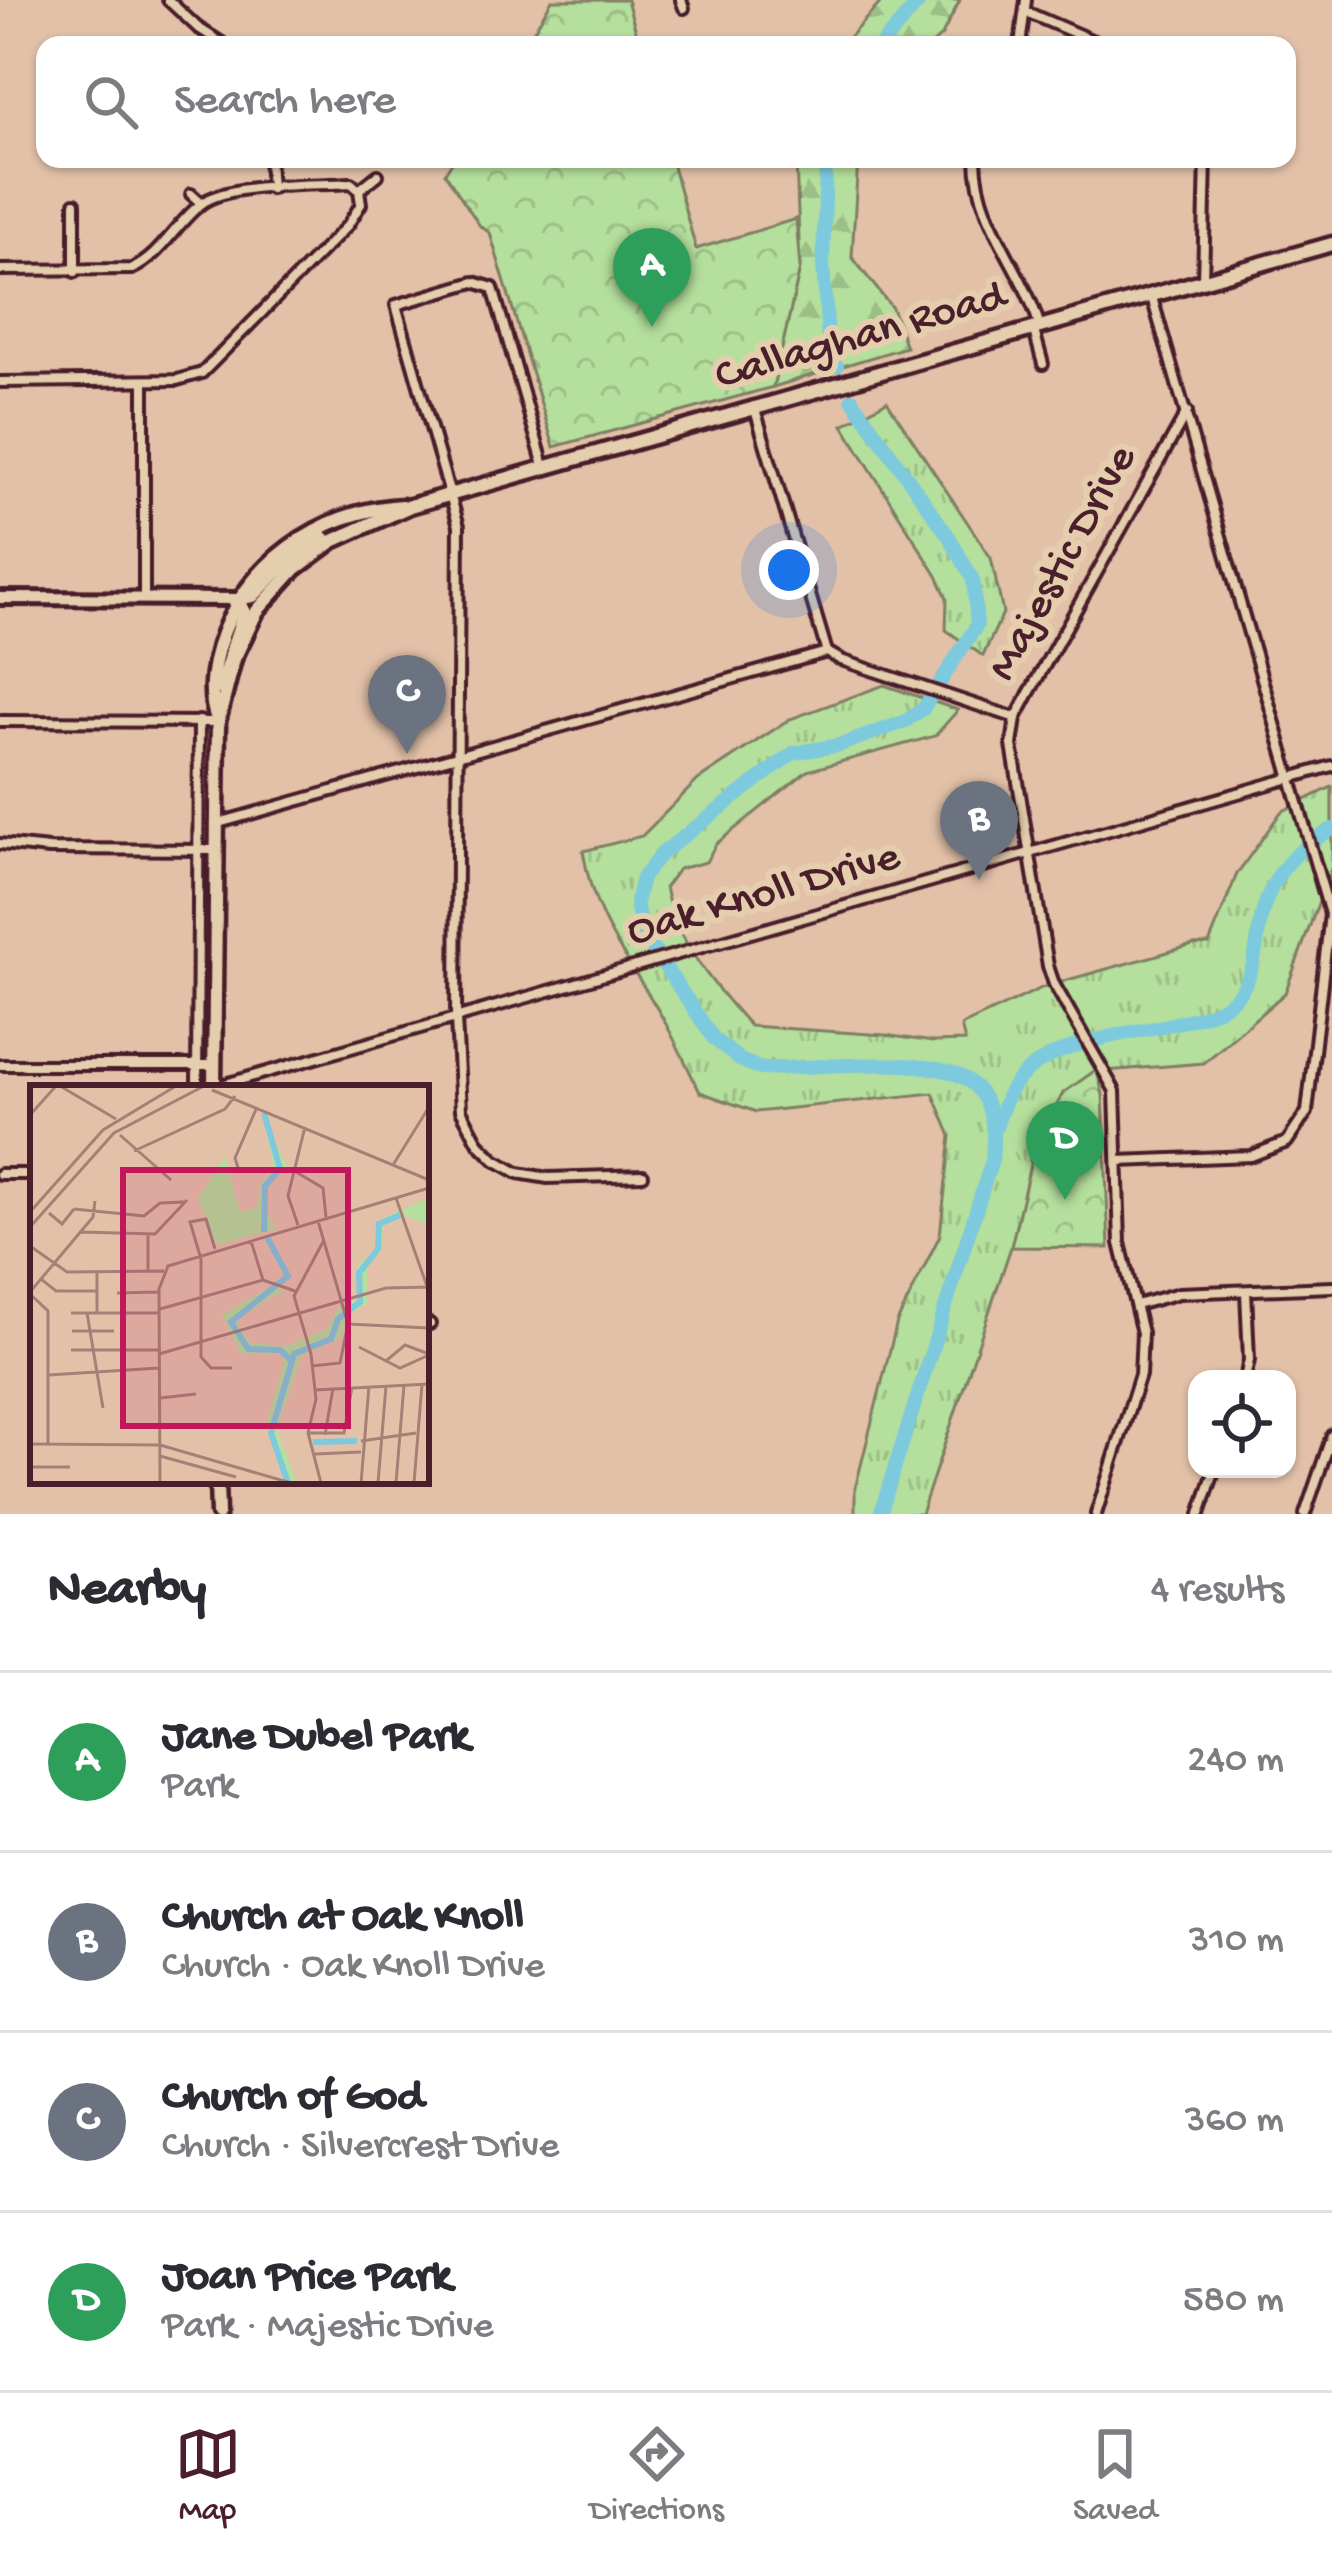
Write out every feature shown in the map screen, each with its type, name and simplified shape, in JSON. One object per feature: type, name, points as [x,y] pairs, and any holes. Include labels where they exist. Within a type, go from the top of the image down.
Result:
[{"type":"main road","name":"Callaghan Road","points":[[214,1085],[219,717],[243,639],[270,594],[322,548],[410,506],[452,493],[1332,244]]},
{"type":"main road","name":"Callaghan Road","points":[[219,717],[211,704],[212,682],[225,628],[239,599],[275,558],[308,534],[384,507],[410,506]]},
{"type":"main road","points":[[219,717],[223,672],[244,612],[239,599],[253,596],[287,561],[312,544],[358,522],[387,517]]},
{"type":"street","points":[[168,0],[211,36]]},
{"type":"street","points":[[1022,36],[1026,0]]},
{"type":"street","points":[[1026,12],[1081,36]]},
{"type":"street","points":[[269,168],[271,189]]},
{"type":"street","points":[[976,168],[986,218],[1022,278],[1043,364]]},
{"type":"street","points":[[1203,280],[1206,168]]},
{"type":"street","points":[[359,190],[378,175]]},
{"type":"street","points":[[0,270],[123,271],[140,266],[201,203],[228,193],[351,183],[359,190],[359,210],[348,225],[209,367],[189,379],[0,382]]},
{"type":"street","points":[[191,194],[201,203]]},
{"type":"street","points":[[75,203],[75,272]]},
{"type":"street","points":[[544,466],[493,288],[482,282],[396,305],[459,526],[456,1020],[461,1110],[473,1137],[518,1173],[535,1177],[644,1175]]},
{"type":"street","points":[[1118,1161],[1251,1156],[1287,1142],[1307,1112],[1331,914],[1151,293]]},
{"type":"street","points":[[144,381],[144,599]]},
{"type":"street","points":[[754,405],[827,652]]},
{"type":"street","name":"Majestic Drive","points":[[1096,1514],[1140,1375],[1142,1333],[1122,1259],[1116,1100],[1048,966],[1012,745],[1016,718],[1187,412]]},
{"type":"street","points":[[0,598],[239,599]]},
{"type":"street","points":[[204,599],[220,611],[225,628]]},
{"type":"street","points":[[215,824],[827,652],[1016,718]]},
{"type":"street","points":[[0,722],[219,717]]},
{"type":"street","points":[[197,1085],[199,721]]},
{"type":"street","name":"Oak Knoll Drive","points":[[225,1085],[1332,766]]},
{"type":"street","points":[[0,844],[49,850],[216,850]]},
{"type":"street","points":[[0,1065],[214,1065]]},
{"type":"street","points":[[1136,1305],[1179,1293],[1332,1287]]},
{"type":"street","points":[[1246,1291],[1247,1370]]},
{"type":"street","points":[[1305,1514],[1332,1435]]},
{"type":"street","points":[[1200,1514],[1212,1478]]},
{"type":"green space","points":[[552,0],[627,0],[637,36],[530,36]]},
{"type":"green space","points":[[883,0],[960,0],[941,36],[850,36]]},
{"type":"green space","points":[[448,168],[674,168],[696,249],[796,219],[800,268],[773,387],[554,447],[490,233],[480,226],[445,173]]},
{"type":"green space","points":[[796,168],[857,168],[852,257],[892,308],[906,347],[773,387],[800,268]]},
{"type":"green space","points":[[887,401],[991,558],[1003,613],[983,656],[946,630],[947,598],[937,576],[843,425]]},
{"type":"green space","points":[[884,685],[958,710],[935,736],[807,771],[716,844],[706,862],[678,869],[665,887],[687,944],[750,1026],[965,1041],[961,1026],[1046,986],[1209,944],[1237,874],[1281,812],[1332,787],[1332,866],[1285,993],[1204,1063],[1093,1072],[1033,1153],[1011,1247],[921,1514],[855,1514],[855,1489],[897,1322],[940,1235],[951,1136],[933,1093],[756,1112],[700,1092],[604,920],[583,851],[642,836],[698,780],[790,719]]},
{"type":"green space","points":[[1097,1072],[1103,1094],[1109,1248],[1011,1247],[1033,1153],[1063,1093]]},
{"type":"waterway","points":[[889,36],[921,0]]},
{"type":"waterway","points":[[826,168],[823,265],[829,354],[837,366]]},
{"type":"waterway","points":[[852,399],[950,538],[973,580],[977,625],[923,709],[904,722],[840,745],[793,753],[662,853],[642,878],[636,902],[642,933],[714,1039],[740,1060],[761,1069],[866,1064],[946,1071],[974,1085],[987,1104],[992,1160],[880,1514]]},
{"type":"waterway","points":[[996,1127],[1009,1093],[1040,1062],[1084,1043],[1199,1017],[1235,998],[1252,968],[1273,884],[1298,853],[1332,829]]},
{"type":"place","name":"Jane Dubel Park","points":[[652,327]]},
{"type":"place","name":"Church of God","points":[[407,754]]},
{"type":"place","name":"Church at Oak Knoll","points":[[979,880]]},
{"type":"place","name":"Joan Price Park","points":[[1065,1200]]}]
